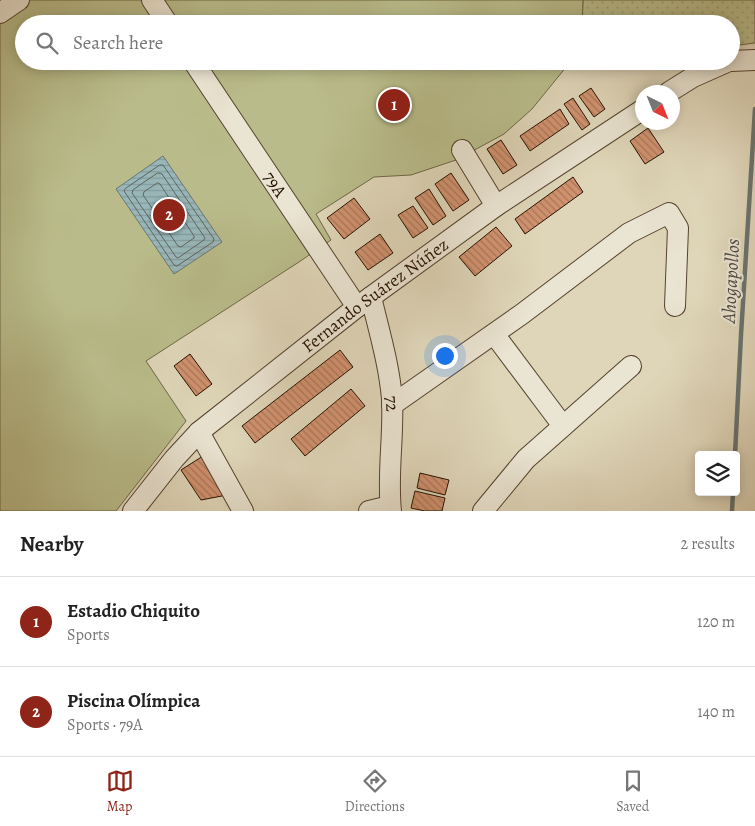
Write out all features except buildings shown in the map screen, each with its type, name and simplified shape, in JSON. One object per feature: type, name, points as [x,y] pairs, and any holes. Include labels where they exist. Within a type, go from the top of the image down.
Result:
[{"type":"street","points":[[0,13],[19,0]]},
{"type":"street","points":[[152,0],[162,15]]},
{"type":"street","name":"79A","points":[[199,70],[364,302]]},
{"type":"street","points":[[680,85],[693,77],[713,70]]},
{"type":"street","name":"Fernando Suárez Núñez","points":[[133,511],[174,459],[199,432],[364,302],[496,206],[635,115]]},
{"type":"street","points":[[462,150],[496,206]]},
{"type":"street","points":[[392,405],[522,314],[629,233],[668,212],[678,228],[675,306]]},
{"type":"street","name":"72","points":[[364,302],[389,370],[392,405],[389,492],[391,509]]},
{"type":"street","points":[[494,334],[563,426]]},
{"type":"street","points":[[483,511],[526,459],[630,366]]},
{"type":"street","points":[[199,432],[243,511]]},
{"type":"street","points":[[369,511],[391,509]]},
{"type":"green space","points":[[0,0],[583,0],[582,15],[15,15],[15,70],[564,70],[532,109],[504,134],[456,160],[411,175],[374,177],[316,214],[331,240],[146,361],[186,421],[116,511],[0,511]]},
{"type":"green space","points":[[583,0],[755,0],[755,43],[740,45],[740,15],[582,15]]},
{"type":"water","points":[[163,156],[222,242],[174,274],[116,189]]},
{"type":"waterway","name":"Ahogapollos","points":[[735,451],[755,109]]},
{"type":"waterway","name":"Ahogapollos","points":[[732,511],[733,496]]},
{"type":"place","name":"Estadio Chiquito","points":[[394,105]]},
{"type":"place","name":"Piscina Olímpica","points":[[169,215]]}]
